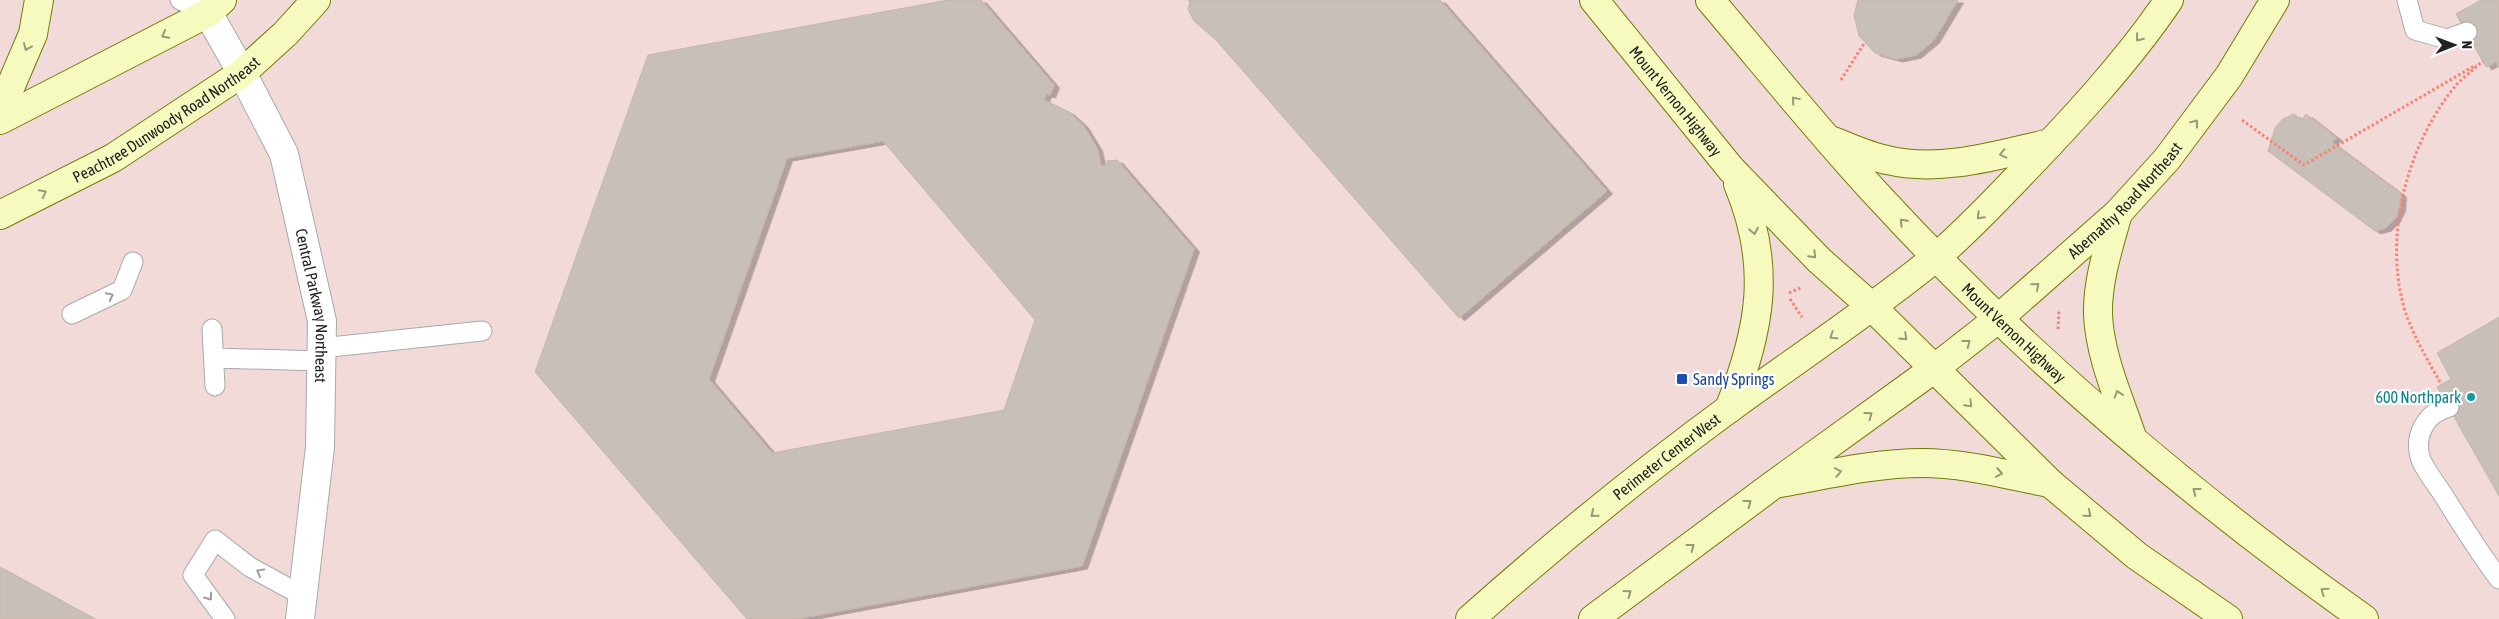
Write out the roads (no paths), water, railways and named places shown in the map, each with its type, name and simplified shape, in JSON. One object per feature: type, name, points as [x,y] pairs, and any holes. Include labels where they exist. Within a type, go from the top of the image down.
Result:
[{"type":"main road","points":[[0,111],[33,34],[39,0]]},
{"type":"main road","name":"Peachtree Dunwoody Road Northeast","points":[[0,216],[113,158],[242,73],[285,34],[316,0]]},
{"type":"main road","name":"Mount Vernon Highway","points":[[1594,0],[1732,169],[1819,260],[1872,306],[2050,483],[2137,556],[2228,619]]},
{"type":"main road","name":"Mount Vernon Highway","points":[[1710,0],[1827,138],[1936,257],[1999,318],[2134,440],[2309,580],[2364,619]]},
{"type":"main road","points":[[1872,306],[1936,257],[1976,220],[2050,143],[2105,81],[2168,0]]},
{"type":"main road","name":"Abernathy Road Northeast","points":[[1936,368],[1999,318],[2118,213],[2167,159],[2229,76],[2275,0]]},
{"type":"main road","points":[[0,120],[210,4]]},
{"type":"main road","points":[[1827,138],[1858,151],[1888,160],[1915,164],[1973,161],[2050,143]]},
{"type":"main road","points":[[1729,409],[1747,366],[1755,332],[1759,269],[1750,213],[1732,169]]},
{"type":"main road","points":[[2118,213],[2106,260],[2098,315],[2107,364],[2134,440]]},
{"type":"main road","name":"Perimeter Center West","points":[[1470,619],[1612,499],[1729,409],[1872,306]]},
{"type":"main road","points":[[1593,619],[1773,485],[1936,368]]},
{"type":"main road","points":[[1773,485],[1853,470],[1924,463],[1965,466],[2050,483]]},
{"type":"street","name":"Central Parkway Northeast","points":[[210,4],[242,73],[284,154],[322,321],[320,447],[301,607]]},
{"type":"lane","points":[[180,0],[210,4]]},
{"type":"lane","points":[[2407,0],[2414,30],[2447,39],[2467,32]]},
{"type":"lane","points":[[72,314],[122,290],[132,262]]},
{"type":"lane","points":[[212,329],[215,386]]},
{"type":"lane","points":[[215,358],[321,354],[482,331]]},
{"type":"lane","points":[[2448,407],[2440,409],[2427,418],[2418,439],[2422,461],[2499,579]]},
{"type":"lane","points":[[225,619],[193,575],[216,540],[301,607]]},
{"type":"place","name":"Sandy Springs","points":[[1682,379]]},
{"type":"place","name":"600 Northpark","points":[[2471,397]]}]
